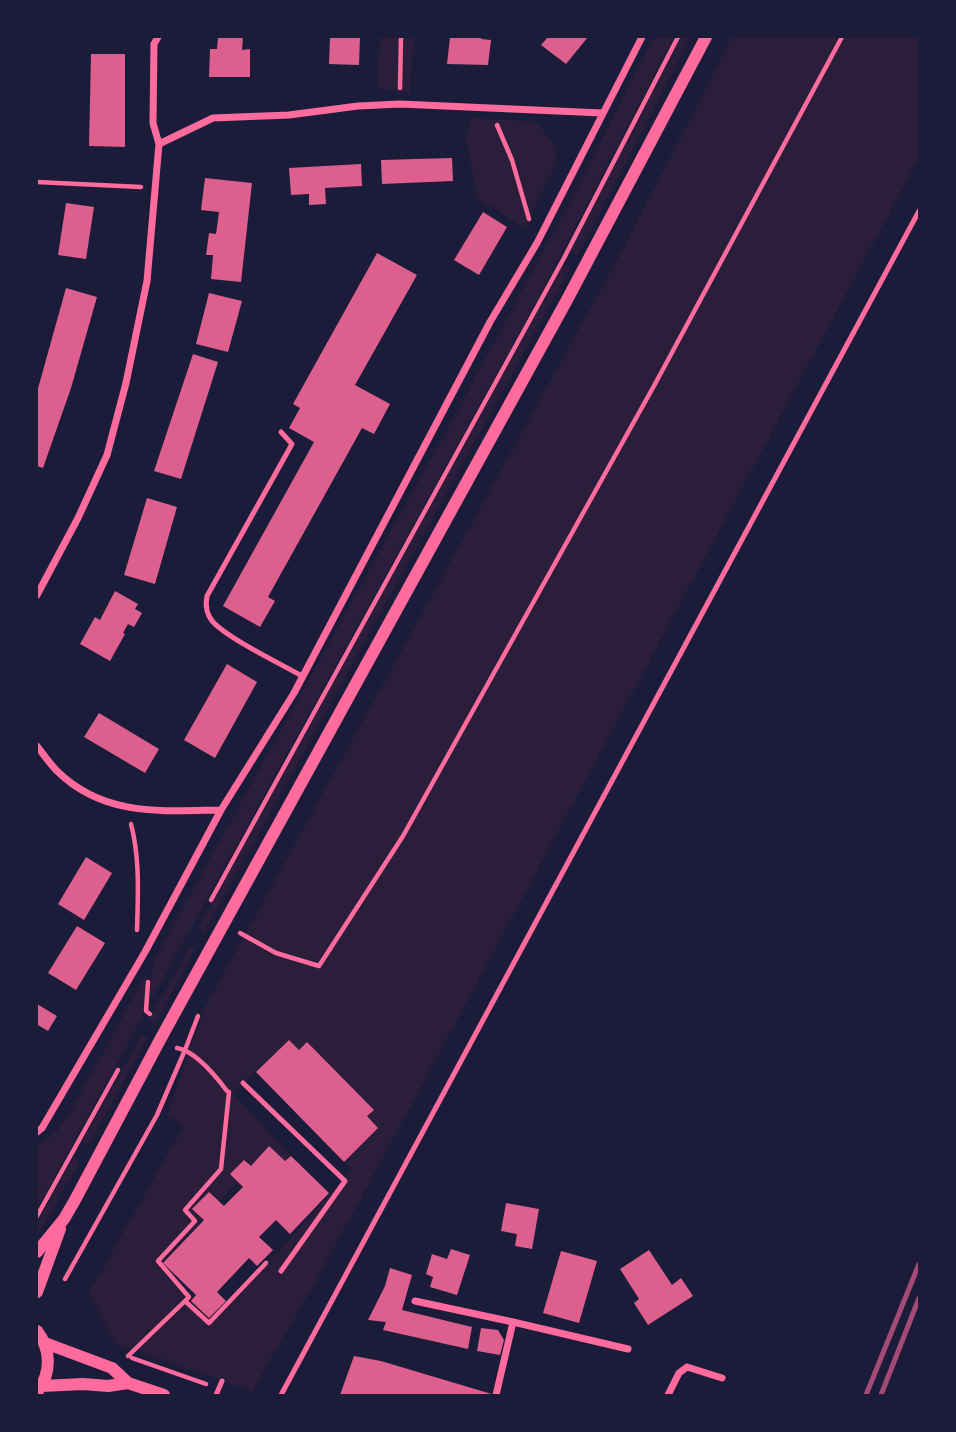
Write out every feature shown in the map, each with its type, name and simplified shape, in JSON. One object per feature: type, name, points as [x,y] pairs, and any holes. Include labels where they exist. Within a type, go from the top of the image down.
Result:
[{"type":"street","points":[[37,596],[107,455],[126,383],[147,281],[159,144],[153,123],[154,44],[158,37]]},
{"type":"street","points":[[37,1132],[54,1108],[145,952],[221,810],[302,676],[491,322],[537,243],[642,37]]},
{"type":"street","points":[[37,1292],[64,1219],[568,298],[706,37]]},
{"type":"street","points":[[159,144],[213,118],[289,115],[400,103],[602,113]]},
{"type":"street","points":[[37,746],[58,772],[79,787],[127,809],[221,810]]},
{"type":"street","points":[[37,1252],[64,1219]]},
{"type":"street","points":[[415,1301],[628,1349]]},
{"type":"street","points":[[496,1395],[513,1322]]},
{"type":"street","points":[[37,1331],[45,1343],[48,1357],[47,1373],[39,1389]]},
{"type":"street","points":[[45,1343],[113,1368],[128,1383],[164,1395]]},
{"type":"street","points":[[668,1395],[679,1373],[687,1367],[722,1378]]},
{"type":"street","points":[[39,1389],[128,1383]]},
{"type":"lane","points":[[281,1395],[919,211]]},
{"type":"lane","points":[[281,432],[292,444],[207,596],[205,607],[211,620],[225,631],[302,676]]},
{"type":"lane","points":[[243,1083],[345,1181],[281,1271]]},
{"type":"lane","points":[[218,1392],[222,1381]]},
{"type":"path","points":[[400,103],[401,37]]},
{"type":"path","points":[[211,901],[564,258],[678,37]]},
{"type":"path","points":[[225,924],[276,953],[319,967],[403,836],[655,384],[842,37]]},
{"type":"path","points":[[491,109],[512,160],[537,243]]},
{"type":"path","points":[[37,182],[155,188]]},
{"type":"path","points":[[127,809],[135,839],[137,935],[149,970],[146,1011],[150,1014]]},
{"type":"path","points":[[146,1020],[156,1002]]},
{"type":"path","points":[[186,1051],[212,1072],[229,1092],[221,1169],[185,1210],[195,1221],[158,1261],[187,1299],[211,1324],[268,1262],[296,1251]]},
{"type":"path","points":[[37,1216],[123,1063]]},
{"type":"path","points":[[229,1092],[243,1083]]},
{"type":"path","points":[[60,1288],[112,1196],[104,1195]]},
{"type":"path","points":[[128,1356],[193,1292]]},
{"type":"path","points":[[117,1353],[218,1392]]},
{"type":"shaded area","points":[[380,37],[414,37],[410,93],[377,88]]},
{"type":"shaded area","points":[[654,37],[674,37],[544,288],[149,1004],[153,962],[450,424],[566,209]]},
{"type":"shaded area","points":[[681,37],[691,37],[578,255],[571,250]]},
{"type":"shaded area","points":[[732,37],[919,37],[919,158],[424,1082],[311,1290],[252,1391],[114,1343],[89,1293],[184,1125],[166,1116],[205,1007],[623,249]],"holes":[[[289,1040],[299,1050],[307,1043],[373,1109],[367,1116],[378,1128],[344,1162],[352,1169],[269,1263],[209,1318],[163,1263],[269,1147],[285,1161],[291,1156],[232,1093]]]},
{"type":"shaded area","points":[[471,118],[529,121],[540,126],[556,147],[556,164],[524,228],[477,198],[466,136]]},
{"type":"shaded area","points":[[563,265],[570,269],[203,935],[199,927]]},
{"type":"shaded area","points":[[189,948],[196,949],[155,1024],[149,1020]]},
{"type":"shaded area","points":[[146,974],[143,1016],[37,1209],[37,1147],[58,1130],[71,1111]]},
{"type":"shaded area","points":[[141,1035],[148,1038],[88,1146],[82,1142]]},
{"type":"shaded area","points":[[73,1158],[80,1161],[37,1237],[37,1224]]},
{"type":"building","points":[[218,37],[243,37],[242,50],[250,49],[250,77],[209,77],[210,49],[217,49]]},
{"type":"building","points":[[330,37],[360,37],[359,65],[329,64]]},
{"type":"building","points":[[450,37],[482,37],[481,39],[491,40],[488,65],[447,64]]},
{"type":"building","points":[[548,37],[588,37],[566,64],[541,45]]},
{"type":"building","points":[[91,54],[125,54],[125,147],[89,146]]},
{"type":"building","points":[[452,158],[453,181],[382,184],[381,160]]},
{"type":"building","points":[[361,164],[362,186],[325,188],[326,204],[309,205],[309,194],[291,195],[289,168]]},
{"type":"building","points":[[205,178],[252,183],[241,282],[211,279],[213,255],[206,255],[209,233],[216,234],[219,212],[201,210]]},
{"type":"building","points":[[66,203],[94,207],[86,259],[58,255]]},
{"type":"building","points":[[483,212],[507,227],[479,275],[454,260]]},
{"type":"building","points":[[377,253],[417,275],[355,385],[390,404],[374,434],[362,428],[268,597],[275,601],[260,627],[223,606],[314,442],[289,428],[300,408],[293,404]]},
{"type":"building","points":[[66,288],[97,297],[71,388],[43,468],[37,466],[37,392]]},
{"type":"building","points":[[209,293],[242,301],[228,352],[196,344]]},
{"type":"building","points":[[193,354],[218,362],[181,479],[154,471]]},
{"type":"building","points":[[147,498],[177,507],[155,584],[124,575]]},
{"type":"building","points":[[115,591],[138,604],[135,609],[142,613],[134,627],[128,624],[110,661],[80,644],[95,617],[100,620]]},
{"type":"building","points":[[227,664],[257,682],[215,758],[184,740]]},
{"type":"building","points":[[99,713],[159,749],[145,773],[84,737]]},
{"type":"building","points":[[86,857],[112,873],[84,920],[58,904]]},
{"type":"building","points":[[77,926],[105,943],[76,990],[48,973]]},
{"type":"building","points":[[37,1004],[57,1016],[48,1031],[38,1025],[37,1028]]},
{"type":"building","points":[[289,1040],[299,1050],[307,1042],[374,1110],[367,1116],[378,1128],[344,1162],[256,1072]]},
{"type":"building","points":[[269,1146],[285,1161],[291,1156],[329,1193],[290,1234],[276,1220],[259,1237],[273,1250],[257,1266],[249,1258],[217,1292],[226,1301],[209,1318],[191,1301],[196,1295],[163,1263],[204,1220],[192,1209],[209,1192],[224,1206],[243,1187],[230,1174],[244,1160],[251,1166]]},
{"type":"building","points":[[506,1203],[539,1209],[532,1249],[515,1246],[517,1234],[501,1231]]},
{"type":"building","points":[[451,1249],[470,1255],[457,1295],[430,1287],[433,1277],[426,1274],[432,1254],[447,1259]]},
{"type":"building","points":[[649,1250],[672,1285],[681,1278],[693,1296],[648,1325],[634,1303],[639,1299],[620,1269]]},
{"type":"building","points":[[561,1251],[597,1261],[579,1323],[543,1313]]},
{"type":"building","points":[[390,1268],[412,1275],[402,1310],[472,1327],[468,1349],[383,1330],[386,1322],[368,1320],[385,1286]]},
{"type":"building","points":[[481,1328],[498,1330],[504,1340],[500,1355],[477,1351]]},
{"type":"building","points":[[354,1356],[381,1361],[495,1395],[340,1395]]},
{"type":"railway","points":[[866,1395],[919,1264]]},
{"type":"railway","points":[[881,1395],[919,1298]]}]
